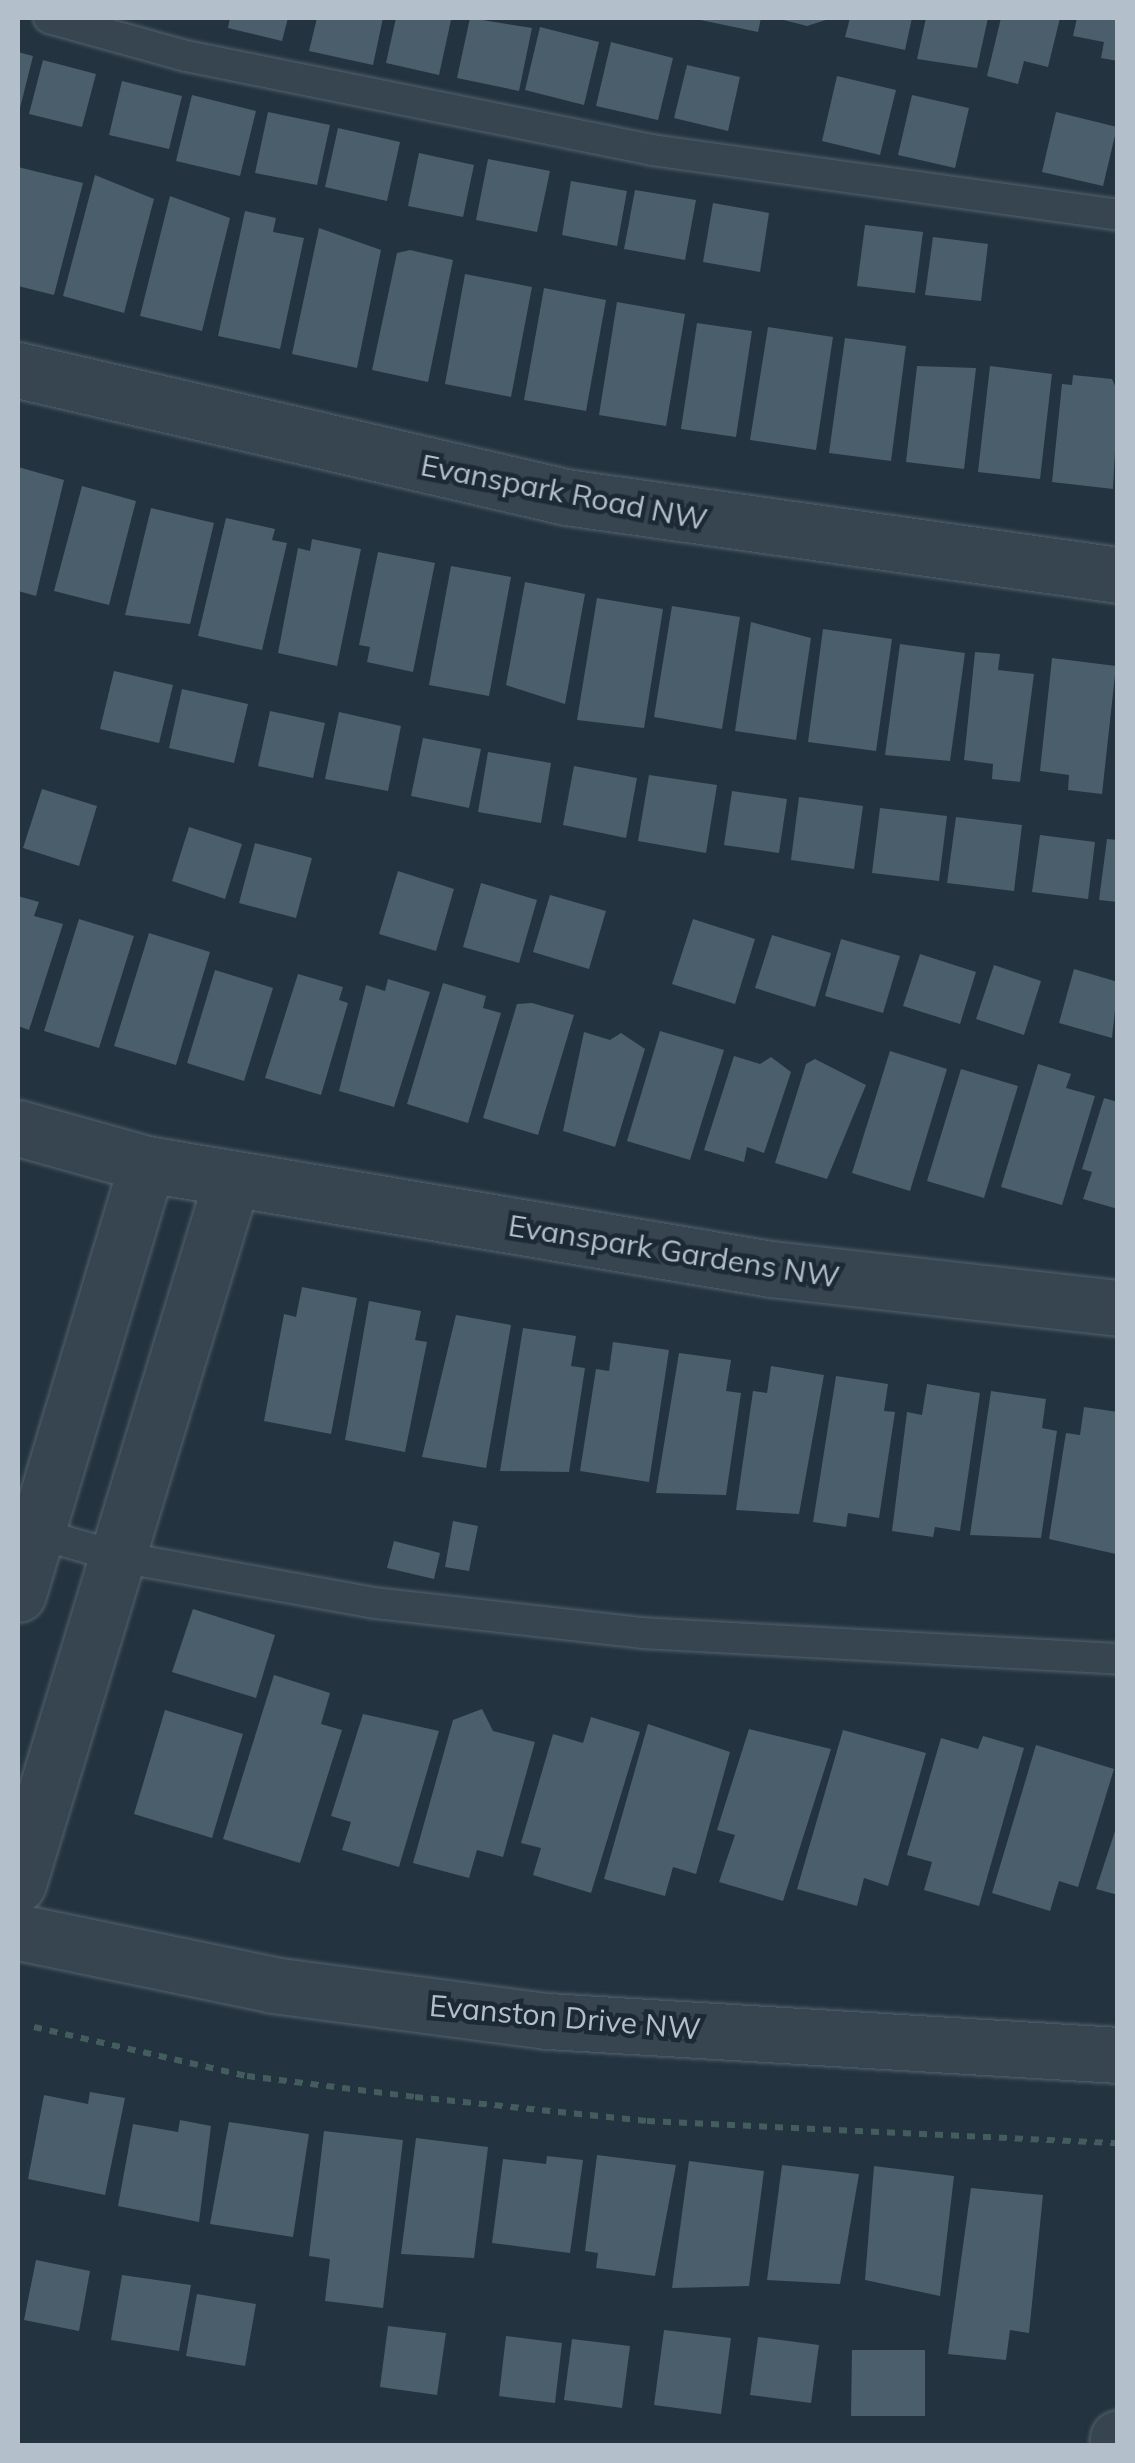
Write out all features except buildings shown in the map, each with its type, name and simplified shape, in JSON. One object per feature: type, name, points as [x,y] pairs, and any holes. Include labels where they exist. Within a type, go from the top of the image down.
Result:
[{"type":"street","name":"Evanspark Road NW","points":[[18,370],[566,498],[1118,575]]},
{"type":"street","name":"Evanspark Gardens NW","points":[[18,1128],[147,1164],[232,1180],[771,1269],[1118,1308]]},
{"type":"street","points":[[18,1594],[27,1530],[147,1164]]},
{"type":"street","points":[[18,1884],[232,1180]]},
{"type":"street","name":"Evanston Drive NW","points":[[18,1932],[273,1985],[548,2021],[1118,2055]]},
{"type":"street","points":[[1117,2446],[1118,2438]]},
{"type":"lane","points":[[49,18],[186,56],[651,150],[1118,215]]},
{"type":"lane","points":[[27,1530],[119,1557],[375,1603],[642,1632],[1118,1660]]},
{"type":"path","points":[[34,2027],[247,2076],[415,2097],[647,2121],[1118,2143]]}]
